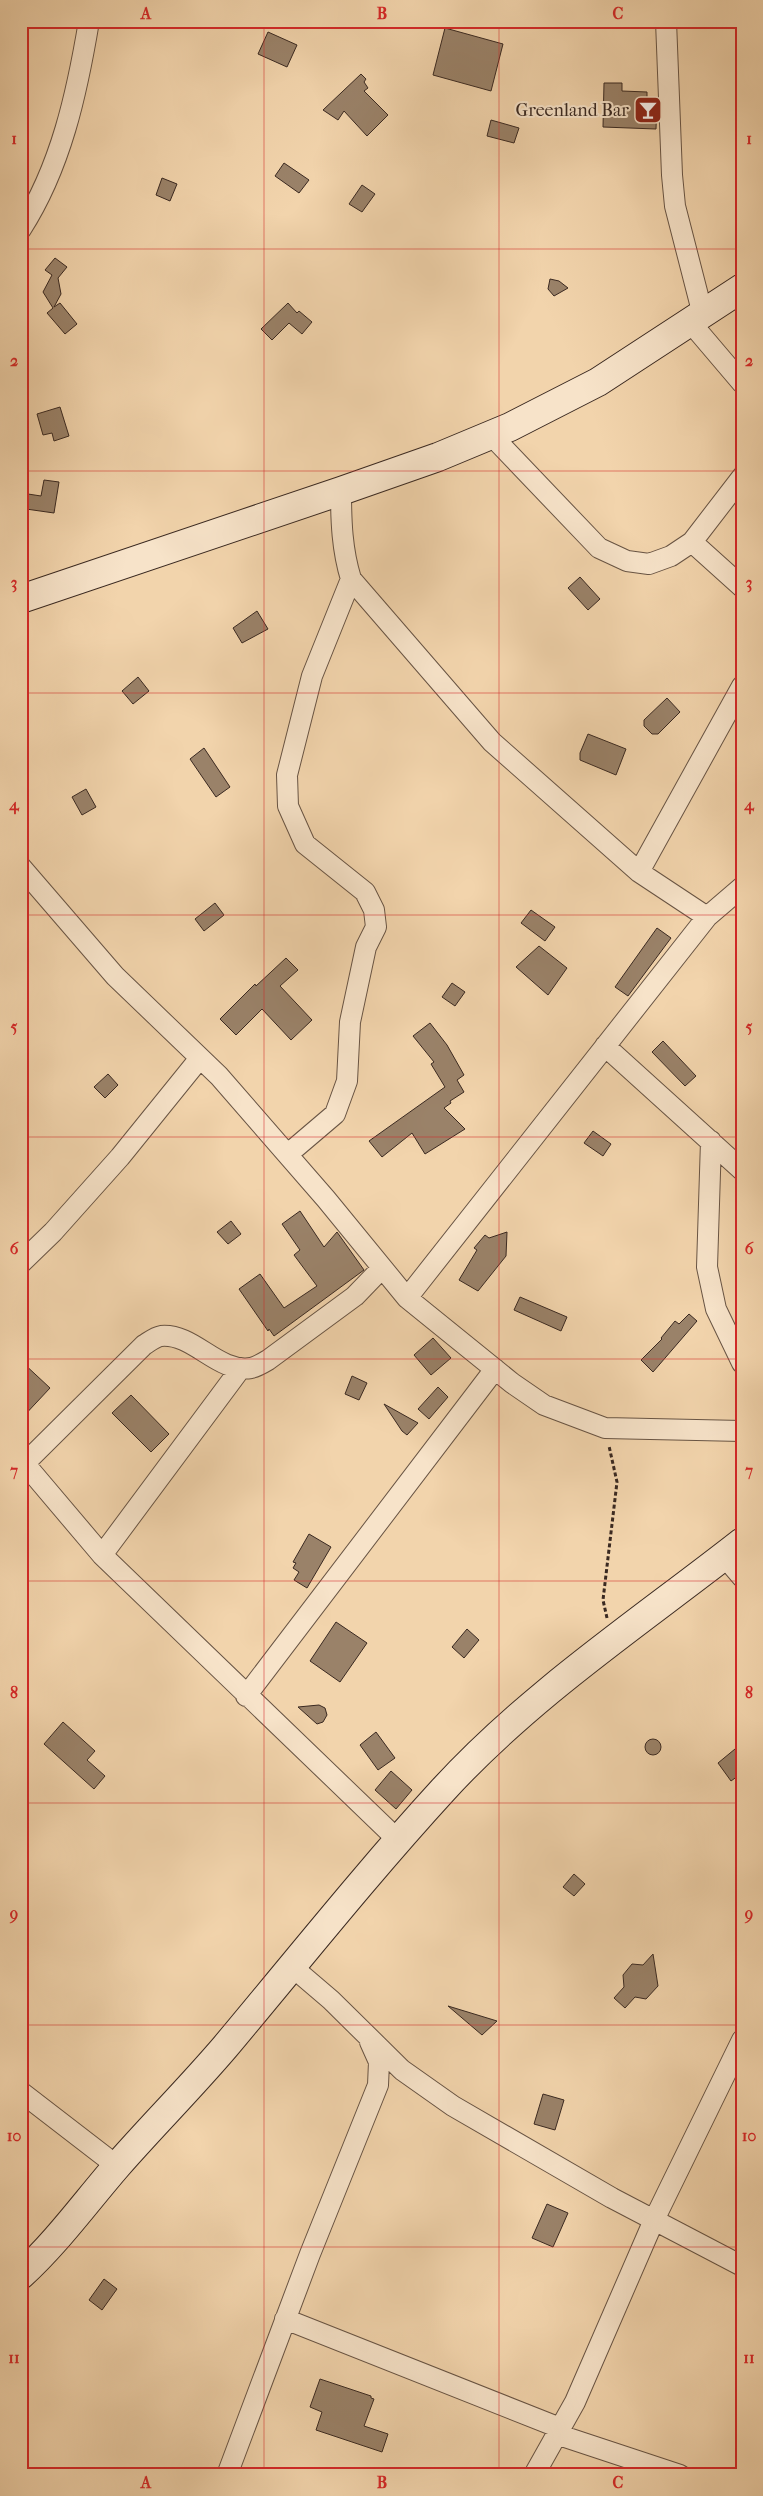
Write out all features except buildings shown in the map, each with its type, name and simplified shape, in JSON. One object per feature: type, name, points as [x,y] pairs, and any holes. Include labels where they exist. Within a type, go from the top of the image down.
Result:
[{"type":"street","points":[[21,229],[43,190],[62,141],[78,87],[89,21]]},
{"type":"street","points":[[666,21],[675,206],[697,319],[742,382]]},
{"type":"street","points":[[21,599],[342,491],[438,457],[491,435],[598,382],[742,288]]},
{"type":"street","points":[[491,435],[600,548],[627,561],[649,564],[671,556],[692,542],[742,477]]},
{"type":"street","points":[[342,491],[341,517],[344,557],[351,579],[492,742],[639,872],[707,917]]},
{"type":"street","points":[[692,542],[742,587]]},
{"type":"street","points":[[288,1154],[335,1114],[347,1081],[350,1022],[366,947],[376,926],[374,910],[365,892],[305,844],[288,806],[287,775],[312,676],[351,579]]},
{"type":"street","points":[[639,872],[742,686]]},
{"type":"street","points":[[21,867],[115,976],[200,1058],[288,1154],[326,1198],[381,1269],[407,1298],[495,1369],[544,1405],[605,1428],[742,1431]]},
{"type":"street","points":[[407,1298],[707,917],[742,887]]},
{"type":"street","points":[[605,1046],[742,1170]]},
{"type":"street","points":[[21,1263],[53,1232],[120,1157],[200,1058]]},
{"type":"street","points":[[711,1141],[707,1267],[716,1309],[742,1363]]},
{"type":"street","points":[[381,1269],[355,1296],[268,1360],[252,1368],[241,1368],[215,1358],[191,1343],[172,1336],[159,1336],[144,1345],[23,1465],[102,1555],[246,1696],[399,1841]]},
{"type":"street","points":[[102,1555],[241,1368]]},
{"type":"street","points":[[246,1696],[495,1369]]},
{"type":"street","points":[[21,2275],[49,2249],[117,2166],[224,2048],[290,1965],[442,1791],[489,1742],[525,1709],[614,1638],[733,1549],[742,1577]]},
{"type":"street","points":[[290,1965],[331,2000],[402,2070],[453,2106],[654,2220],[742,2266]]},
{"type":"street","points":[[227,2475],[285,2319],[378,2085],[379,2062],[370,2040]]},
{"type":"street","points":[[534,2475],[575,2402],[594,2362],[654,2220],[742,2040]]},
{"type":"street","points":[[21,2092],[117,2166]]},
{"type":"street","points":[[285,2319],[558,2431],[680,2475]]},
{"type":"path","points":[[605,1428],[617,1482],[603,1600],[609,1631],[614,1638]]},
{"type":"place","name":"Greenland Bar","points":[[648,110]]}]
